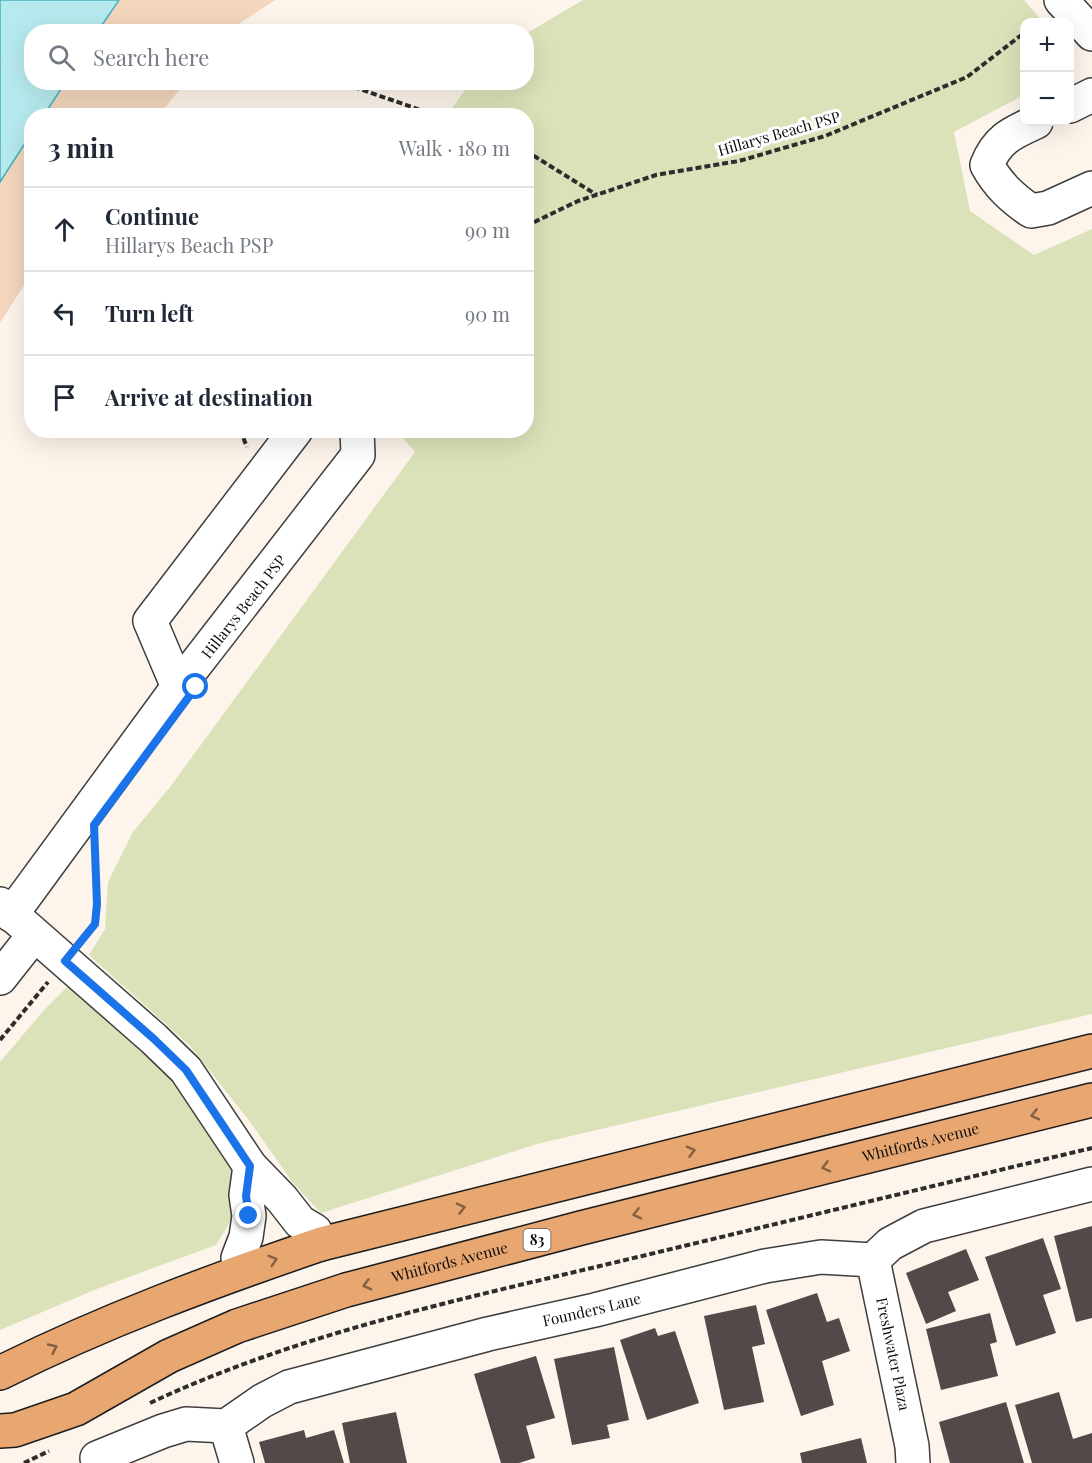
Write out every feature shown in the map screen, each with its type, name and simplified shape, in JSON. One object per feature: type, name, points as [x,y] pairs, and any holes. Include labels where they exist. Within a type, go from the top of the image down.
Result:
[{"type":"main road","points":[[0,1373],[153,1304],[242,1270],[321,1244],[1092,1051]]},
{"type":"main road","name":"Whitfords Avenue","points":[[0,1431],[15,1430],[76,1409],[169,1356],[237,1326],[346,1290],[581,1228],[1092,1100]]},
{"type":"street","points":[[1061,0],[1092,34]]},
{"type":"street","points":[[1074,103],[1092,95]]},
{"type":"street","points":[[1027,126],[1008,135],[992,151],[987,165],[994,178],[1012,198],[1031,211],[1048,208],[1092,188]]},
{"type":"street","points":[[178,687],[150,621],[290,438]]},
{"type":"street","points":[[0,978],[15,918],[178,687],[358,455],[357,438]]},
{"type":"street","points":[[15,918],[154,1039],[186,1070],[250,1166],[282,1199],[300,1222],[315,1231],[321,1244]]},
{"type":"street","points":[[242,1270],[238,1258],[246,1237],[249,1216],[246,1196],[250,1166]]},
{"type":"street","points":[[873,1260],[890,1244],[924,1226],[1092,1184]]},
{"type":"street","name":"Founders Lane","points":[[226,1426],[262,1401],[289,1387],[488,1334],[595,1310],[765,1266],[821,1257],[873,1260]]},
{"type":"street","name":"Freshwater Plaza","points":[[873,1260],[915,1457]]},
{"type":"street","points":[[97,1458],[186,1424],[226,1426],[237,1463]]},
{"type":"path","name":"Hillarys Beach PSP","points":[[534,222],[578,201],[656,175],[739,161],[825,136],[967,77],[1020,36]]},
{"type":"path","points":[[363,90],[415,108]]},
{"type":"path","points":[[534,156],[598,195]]},
{"type":"path","points":[[0,1041],[95,924],[97,904],[95,847]]},
{"type":"path","points":[[140,1407],[242,1364],[398,1314],[1092,1148]]},
{"type":"path","points":[[24,1463],[56,1448]]},
{"type":"green space","points":[[583,0],[1024,0],[1040,18],[1020,18],[1020,97],[954,132],[970,211],[1034,255],[1092,229],[1092,1014],[537,1144],[321,1213],[293,1183],[248,1119],[190,1046],[89,955],[105,929],[108,882],[133,832],[170,787],[415,452],[403,438],[534,438],[534,108],[452,108],[465,90],[534,90],[534,29]]},
{"type":"green space","points":[[69,985],[185,1086],[232,1157],[235,1213],[216,1245],[99,1288],[0,1330],[0,1062],[45,1009]]},
{"type":"sand","points":[[119,0],[275,0],[239,24],[103,24]]},
{"type":"sand","points":[[61,90],[179,90],[165,108],[49,108]]},
{"type":"sand","points":[[24,145],[24,285],[0,323],[0,182]]},
{"type":"water","points":[[0,0],[119,0],[103,24],[24,24],[24,90],[60,90],[49,108],[24,108],[24,145],[0,182]]},
{"type":"building","points":[[1092,1226],[1092,1318],[1076,1322],[1054,1236]]},
{"type":"building","points":[[1043,1238],[1061,1289],[1043,1295],[1056,1333],[1016,1346],[985,1257]]},
{"type":"building","points":[[966,1249],[979,1280],[948,1292],[956,1311],[926,1324],[906,1273]]},
{"type":"building","points":[[817,1293],[827,1322],[839,1318],[850,1351],[822,1361],[834,1405],[801,1416],[766,1310]]},
{"type":"building","points":[[756,1305],[765,1344],[752,1347],[764,1402],[724,1410],[704,1316]]},
{"type":"building","points":[[990,1313],[997,1342],[990,1344],[998,1376],[941,1390],[926,1329]]},
{"type":"building","points":[[655,1328],[658,1336],[675,1331],[699,1403],[647,1420],[620,1340]]},
{"type":"building","points":[[614,1347],[629,1420],[607,1425],[610,1438],[572,1445],[554,1359]]},
{"type":"building","points":[[536,1356],[555,1418],[526,1426],[535,1458],[519,1463],[501,1463],[474,1374]]},
{"type":"building","points":[[1059,1392],[1073,1439],[1092,1433],[1092,1463],[1032,1463],[1015,1405]]},
{"type":"building","points":[[1006,1402],[1024,1463],[950,1463],[939,1422]]},
{"type":"building","points":[[396,1412],[407,1463],[350,1463],[342,1423]]},
{"type":"building","points":[[304,1430],[306,1438],[334,1430],[344,1463],[265,1463],[259,1442]]},
{"type":"building","points":[[861,1438],[867,1463],[802,1463],[800,1453]]},
{"type":"route","points":[[196,687],[94,825],[97,904],[95,924],[65,961],[186,1070],[212,1106],[250,1166],[246,1196],[249,1216]]}]
